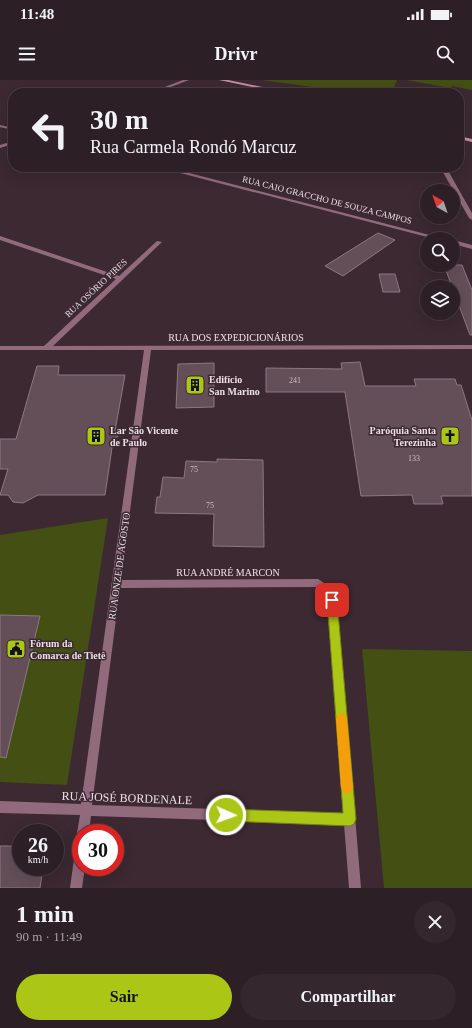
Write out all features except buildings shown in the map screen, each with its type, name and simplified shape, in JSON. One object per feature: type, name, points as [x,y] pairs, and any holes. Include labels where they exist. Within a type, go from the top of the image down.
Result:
[{"type":"main road","points":[[221,80],[263,88]]},
{"type":"street","points":[[165,88],[187,80]]},
{"type":"street","name":"RUA CAIO GRACCHO DE SOUZA CAMPOS","points":[[180,172],[420,233]]},
{"type":"street","points":[[446,172],[472,218]]},
{"type":"street","points":[[0,238],[120,278]]},
{"type":"street","name":"RUA OSÓRIO PIRES","points":[[46,348],[159,242]]},
{"type":"street","points":[[460,243],[472,246]]},
{"type":"street","name":"RUA DOS EXPEDICIONÁRIOS","points":[[0,348],[472,347]]},
{"type":"street","name":"RUA ONZE DE AGOSTO","points":[[84,824],[148,348]]},
{"type":"street","name":"RUA ANDRÉ MARCON","points":[[116,584],[318,583],[326,590],[332,600],[350,819]]},
{"type":"street","name":"RUA JOSÉ BORDENALE","points":[[0,807],[350,819]]},
{"type":"street","points":[[350,819],[355,888]]},
{"type":"street","points":[[76,888],[78,876]]},
{"type":"green space","points":[[262,80],[397,80],[394,88],[319,88]]},
{"type":"green space","points":[[406,80],[472,80],[472,90],[452,86],[450,88]]},
{"type":"green space","points":[[108,518],[67,785],[0,782],[0,535]]},
{"type":"green space","points":[[362,649],[472,651],[472,888],[384,888]]},
{"type":"slow traffic","points":[[342,719],[347,787]]},
{"type":"place","name":"Edifício San Marino","points":[[195,385]]},
{"type":"place","name":"Lar São Vicente de Paulo","points":[[96,436]]},
{"type":"place","name":"Paróquia Santa Terezinha","points":[[450,436]]},
{"type":"place","name":"Fórum da Comarca de Tietê","points":[[16,649]]},
{"type":"route","points":[[226,815],[350,819],[332,600]]}]
